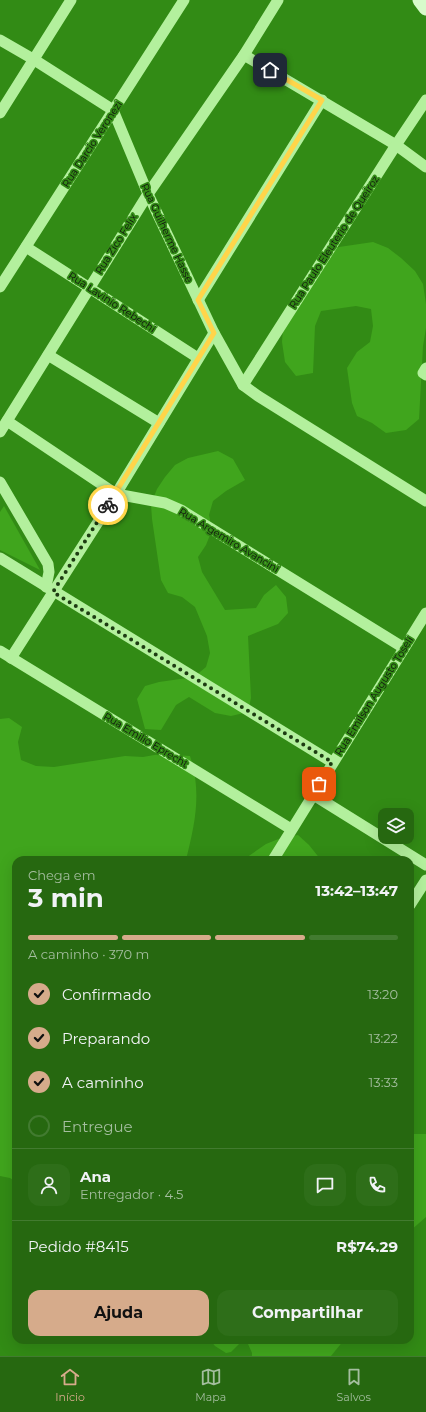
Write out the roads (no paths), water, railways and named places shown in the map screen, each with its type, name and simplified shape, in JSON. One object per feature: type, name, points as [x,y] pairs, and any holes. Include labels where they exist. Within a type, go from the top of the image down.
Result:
[{"type":"street","points":[[0,113],[71,0]]},
{"type":"street","name":"Rua Darcio Veronezi","points":[[0,287],[184,0]]},
{"type":"street","name":"Rua Zico Felix","points":[[0,432],[148,194],[244,55],[278,0]]},
{"type":"street","points":[[420,0],[426,8]]},
{"type":"street","points":[[0,40],[33,59],[113,110]]},
{"type":"street","points":[[244,55],[396,145],[426,167]]},
{"type":"street","points":[[198,300],[322,100]]},
{"type":"street","name":"Rua Paulo Eleuterio de Queiroz","points":[[243,385],[426,100]]},
{"type":"street","name":"Rua Guilherme Hasse","points":[[113,110],[148,194],[198,300],[214,333],[243,385],[258,396],[426,501]]},
{"type":"street","name":"Rua Lavinio Rebechi","points":[[26,247],[198,358]]},
{"type":"street","points":[[11,658],[50,589],[116,494],[214,333]]},
{"type":"street","points":[[48,355],[159,423]]},
{"type":"street","name":"Rua Argemiro Avancini","points":[[7,422],[116,494],[165,504],[181,510],[404,648]]},
{"type":"street","points":[[0,482],[48,564],[50,589]]},
{"type":"street","points":[[0,558],[332,762]]},
{"type":"street","name":"Rua Emilson Augusto Toseli","points":[[275,856],[312,794],[426,613]]},
{"type":"street","name":"Rua Emilio Eprecht","points":[[0,651],[291,829]]},
{"type":"street","points":[[312,794],[412,856]]},
{"type":"street","points":[[414,858],[426,865]]},
{"type":"street","points":[[414,899],[426,880]]}]
